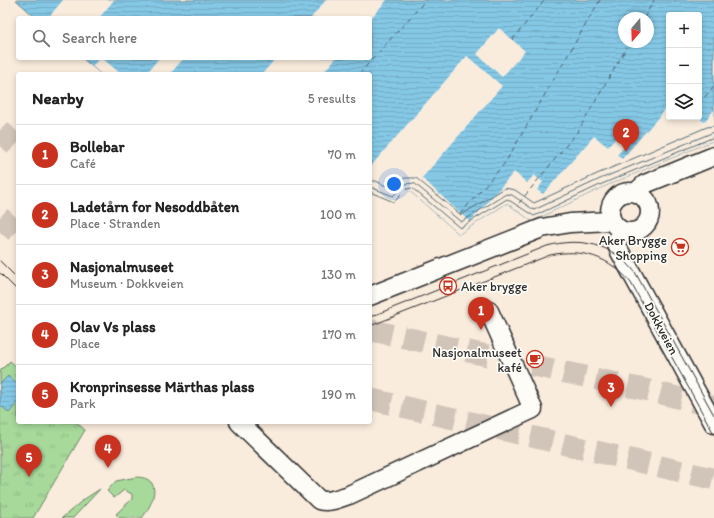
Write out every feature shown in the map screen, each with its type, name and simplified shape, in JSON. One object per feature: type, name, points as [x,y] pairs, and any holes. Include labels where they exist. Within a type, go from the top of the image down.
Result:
[{"type":"street","points":[[372,295],[542,228],[570,223],[616,225],[626,232],[640,230],[649,220],[650,214],[646,200],[635,193],[645,184],[714,156]]},
{"type":"street","name":"Dokkveien","points":[[635,193],[628,192],[616,197],[610,208],[616,225],[617,245],[714,424]]},
{"type":"street","points":[[241,424],[319,500],[326,502],[350,495],[533,409],[489,311]]},
{"type":"green space","points":[[10,361],[16,366],[16,424],[78,424],[85,430],[33,518],[0,518],[0,371]]},
{"type":"green space","points":[[137,477],[145,478],[151,482],[154,493],[150,506],[142,518],[120,518],[116,514],[132,499],[132,494],[124,490],[114,498],[107,491],[116,481]]},
{"type":"green space","points":[[100,489],[73,518],[62,518],[83,500]]},
{"type":"water","points":[[16,0],[714,0],[714,140],[603,187],[532,221],[507,203],[459,234],[410,191],[372,195],[372,72],[99,72],[84,60],[372,60],[372,16],[34,16]]},
{"type":"water","points":[[8,376],[16,383],[16,404],[9,413],[0,405],[0,384]]},
{"type":"pier","points":[[63,0],[114,0],[101,16],[50,16]]},
{"type":"pier","points":[[326,0],[387,0],[372,17],[313,16]]},
{"type":"pier","points":[[499,28],[525,51],[502,77],[477,54]]},
{"type":"pier","points":[[467,56],[502,86],[422,178],[470,222],[514,172],[527,183],[534,175],[543,182],[537,190],[543,194],[594,136],[608,147],[616,138],[625,146],[617,155],[622,159],[666,108],[666,120],[702,120],[704,122],[714,110],[714,140],[603,187],[532,221],[507,203],[459,234],[410,191],[395,208],[372,196],[372,165]]},
{"type":"pier","points":[[98,60],[104,60],[119,72],[99,72],[92,66]]},
{"type":"pier","points":[[157,60],[182,60],[172,72],[148,72]]},
{"type":"pier","points":[[274,60],[334,60],[324,72],[264,72]]},
{"type":"ferry route","points":[[372,60],[426,0]]},
{"type":"ferry route","points":[[512,40],[545,0]]},
{"type":"ferry route","points":[[460,214],[505,163],[600,0]]},
{"type":"ferry route","points":[[647,12],[654,0]]},
{"type":"ferry route","points":[[519,203],[578,131],[626,48]]},
{"type":"ferry route","points":[[361,72],[372,60]]},
{"type":"ferry route","points":[[702,100],[714,86]]},
{"type":"tunnel","points":[[0,130],[16,146]]},
{"type":"tunnel","points":[[0,217],[16,232]]},
{"type":"tunnel","points":[[372,330],[656,392],[714,407]]},
{"type":"tunnel","points":[[372,399],[714,479]]},
{"type":"tram line","points":[[372,316],[547,246],[572,242],[596,245],[617,255],[635,272],[714,415]]},
{"type":"tram line","points":[[372,325],[550,255],[573,253],[595,257],[614,267],[631,283],[714,434]]},
{"type":"tram line","points":[[0,261],[16,277]]},
{"type":"tram line","points":[[0,273],[16,289]]},
{"type":"place","name":"Ladetårn for Nesoddbåten","points":[[626,152]]},
{"type":"place","name":"Aker Brygge Shopping","points":[[680,247]]},
{"type":"place","name":"Aker brygge","points":[[448,286]]},
{"type":"place","name":"Bollebar","points":[[481,330]]},
{"type":"place","name":"Nasjonalmuseet kafé","points":[[535,359]]},
{"type":"place","name":"Nasjonalmuseet","points":[[611,407]]},
{"type":"place","name":"Olav Vs plass","points":[[108,468]]},
{"type":"place","name":"Kronprinsesse Märthas plass","points":[[29,477]]}]
